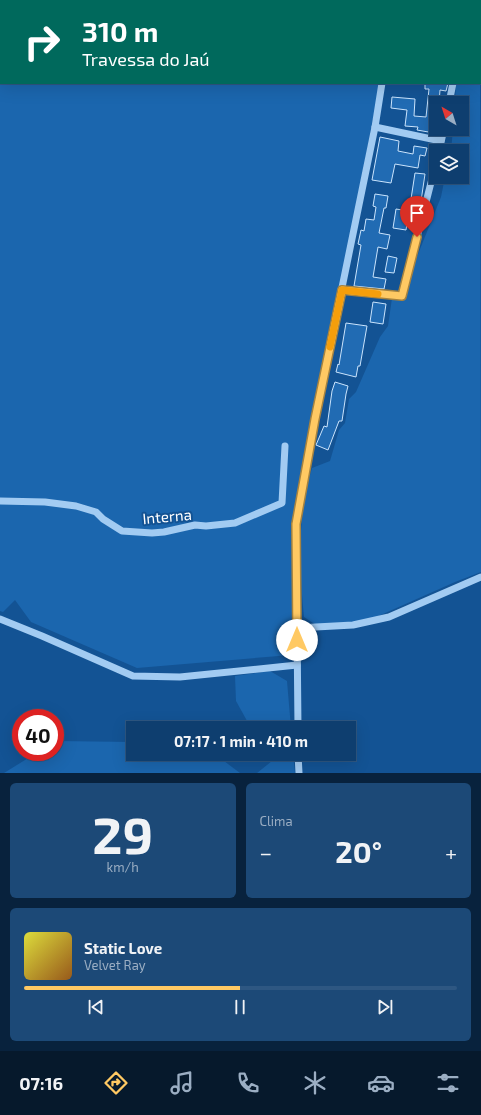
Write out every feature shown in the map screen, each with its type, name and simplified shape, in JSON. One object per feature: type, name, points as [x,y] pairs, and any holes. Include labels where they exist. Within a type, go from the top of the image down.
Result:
[{"type":"street","points":[[298,721],[296,524],[315,419],[375,127],[382,84]]},
{"type":"street","points":[[450,96],[453,84]]},
{"type":"street","points":[[375,127],[442,141]]},
{"type":"street","points":[[441,144],[443,136]]},
{"type":"street","points":[[342,290],[402,296],[431,184]]},
{"type":"street","name":"Interna","points":[[0,501],[45,502],[76,506],[96,512],[122,531],[152,533],[164,532],[195,525],[206,526],[235,523],[282,503],[285,446]]},
{"type":"street","points":[[297,628],[353,625],[389,616],[481,577]]},
{"type":"street","points":[[0,619],[133,676],[180,677],[297,665]]},
{"type":"street","points":[[298,761],[299,773]]},
{"type":"shaded area","points":[[0,84],[380,84],[294,523],[291,655],[137,668],[31,622],[15,600],[3,612],[0,611]]},
{"type":"shaded area","points":[[456,84],[480,84],[481,572],[374,618],[339,625],[316,625],[304,617],[300,561],[300,542],[304,504],[312,468],[330,461],[339,430],[345,423],[349,399],[356,392],[380,337],[388,326],[392,298],[406,299],[412,269],[441,197],[444,184],[469,184],[469,144],[452,144],[452,136],[469,136],[469,96],[455,96]]},
{"type":"shaded area","points":[[270,671],[287,681],[290,721],[247,721],[236,701],[235,676]]},
{"type":"shaded area","points":[[64,741],[126,742],[126,761],[224,761],[240,773],[4,773],[23,761],[64,761]]},
{"type":"shaded area","points":[[272,761],[294,761],[295,773],[257,773]]},
{"type":"building","points":[[425,84],[448,84],[446,91],[440,90],[440,96],[429,96],[429,132],[417,130],[418,127],[405,126],[407,110],[391,108],[392,97],[415,99],[414,116],[426,117],[429,89],[425,89]]},
{"type":"building","points":[[380,137],[399,141],[398,151],[413,154],[414,146],[427,148],[425,156],[420,155],[418,168],[395,164],[391,183],[372,180]]},
{"type":"building","points":[[415,173],[425,174],[421,201],[411,199]]},
{"type":"building","points":[[375,194],[388,196],[379,233],[390,235],[387,249],[378,247],[373,277],[386,279],[384,289],[354,286],[361,245],[358,244],[361,230],[364,231],[366,219],[374,220],[376,207],[373,206]]},
{"type":"building","points":[[396,209],[409,211],[406,230],[393,228]]},
{"type":"building","points":[[388,256],[397,258],[394,273],[385,272]]},
{"type":"building","points":[[373,302],[386,304],[383,324],[370,322]]},
{"type":"building","points":[[346,323],[367,326],[360,366],[358,366],[356,377],[336,372],[338,364],[339,365]]},
{"type":"building","points":[[335,382],[348,386],[342,421],[339,421],[328,450],[316,445],[324,426],[327,427],[332,391]]},
{"type":"slow traffic","points":[[330,347],[342,290],[378,294]]},
{"type":"route","points":[[297,640],[296,524],[315,419],[342,290],[402,296],[417,237]]}]
